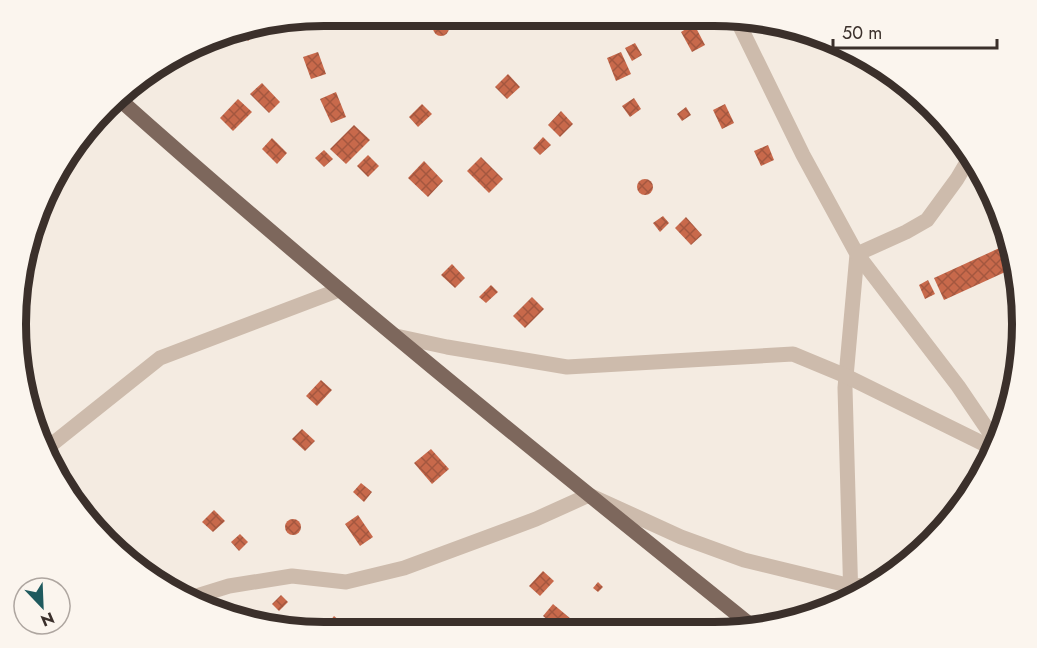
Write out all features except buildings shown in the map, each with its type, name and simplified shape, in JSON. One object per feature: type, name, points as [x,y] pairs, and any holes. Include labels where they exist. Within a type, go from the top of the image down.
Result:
[{"type":"main road","points":[[123,104],[339,290],[745,621]]},
{"type":"street","points":[[740,27],[803,155],[856,254],[958,386],[991,434]]},
{"type":"street","points":[[856,254],[927,220],[965,165]]},
{"type":"street","points":[[851,589],[845,388],[856,254]]},
{"type":"street","points":[[51,445],[160,358],[339,290]]},
{"type":"street","points":[[396,336],[567,367],[793,354],[846,376],[986,445]]},
{"type":"street","points":[[199,595],[230,586],[292,576],[346,582],[404,568],[536,519],[589,495],[681,537],[744,560],[846,591]]}]
